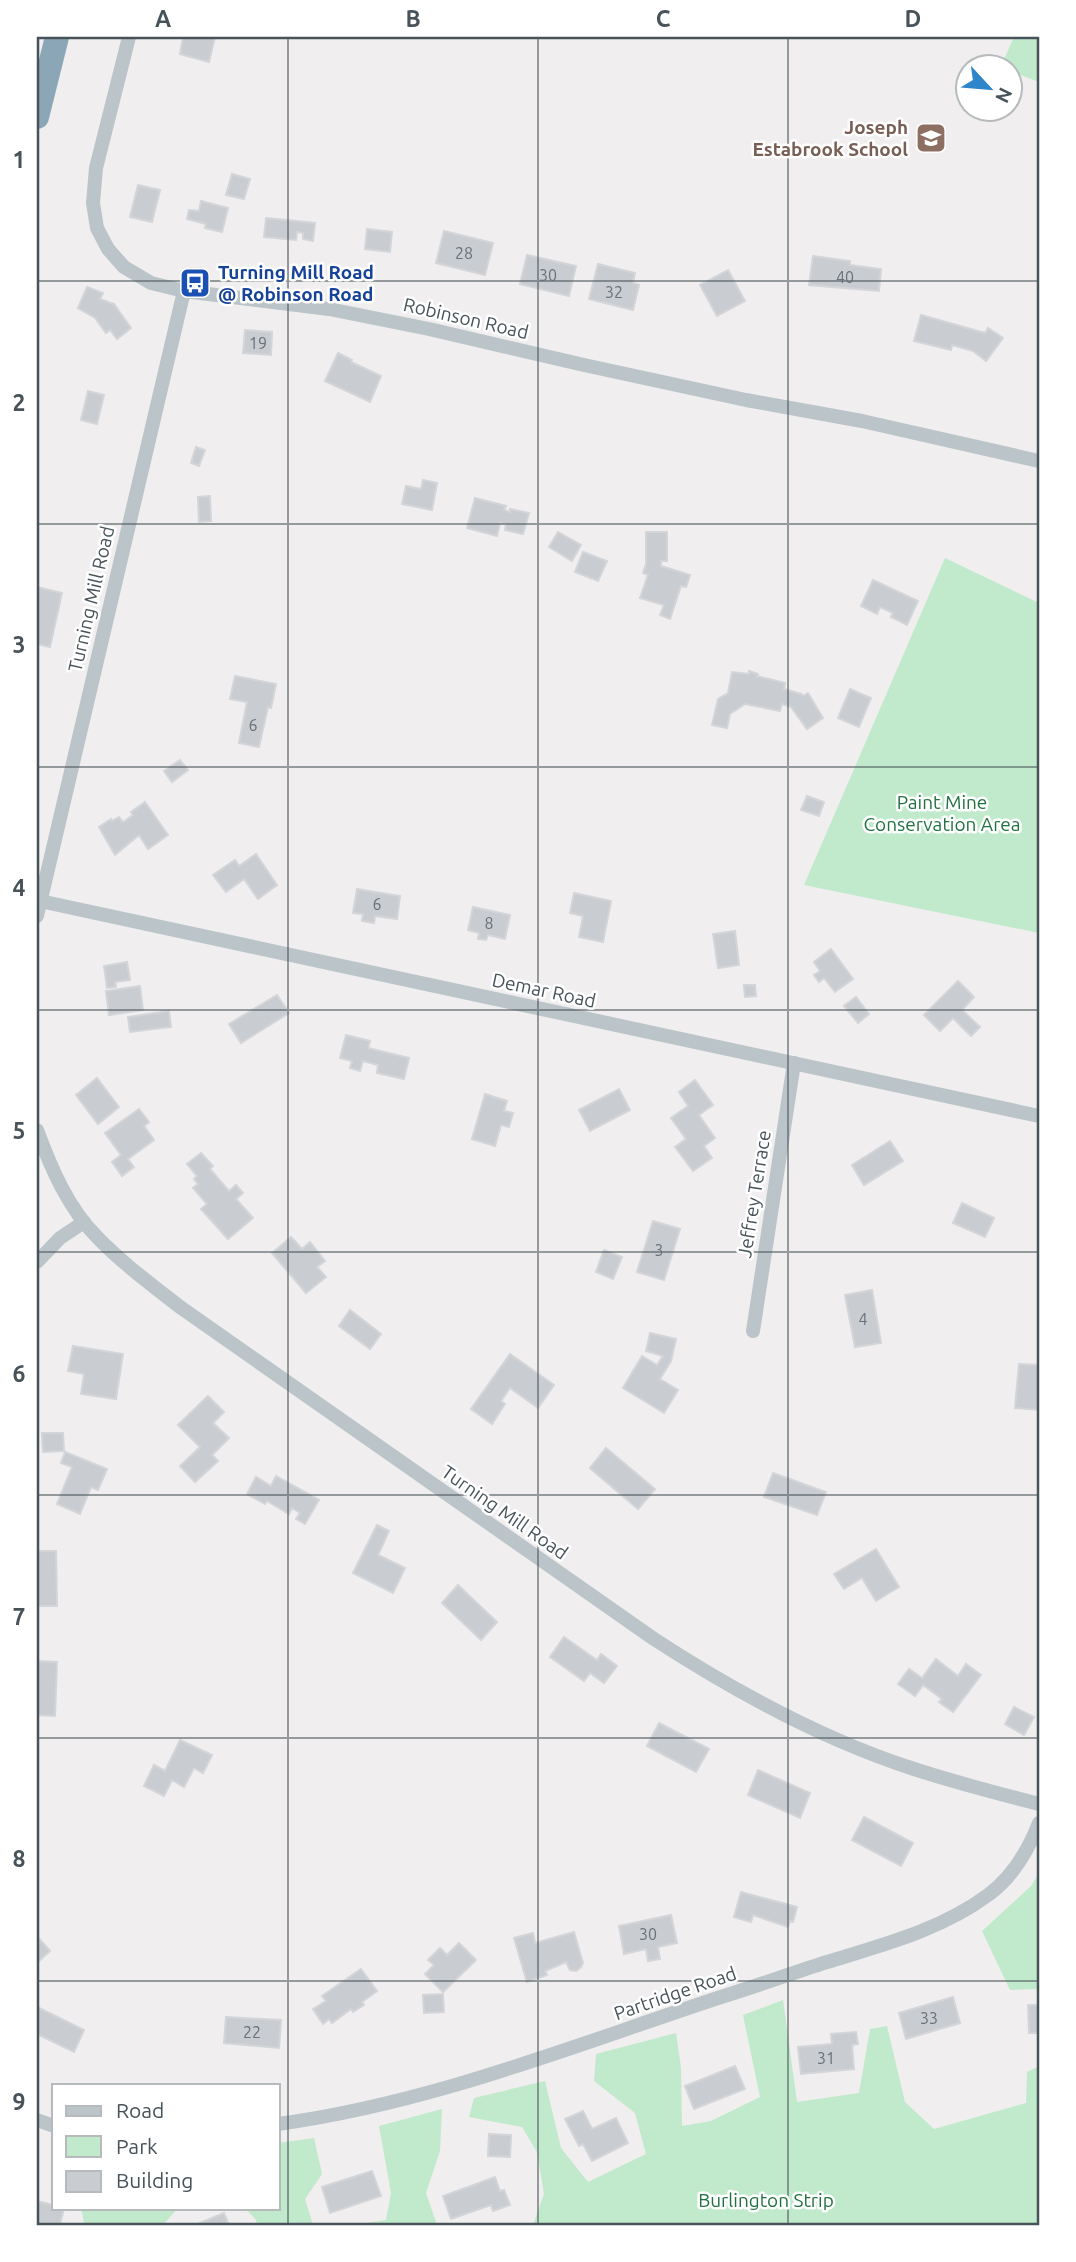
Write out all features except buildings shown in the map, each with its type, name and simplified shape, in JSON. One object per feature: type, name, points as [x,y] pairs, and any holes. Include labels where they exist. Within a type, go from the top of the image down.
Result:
[{"type":"highway","points":[[37,117],[57,37]]},
{"type":"street","name":"Robinson Road","points":[[129,37],[96,168],[94,216],[102,240],[124,267],[151,283],[184,291],[329,309],[429,329],[584,365],[746,400],[862,421],[1039,461]]},
{"type":"street","name":"Turning Mill Road","points":[[38,909],[184,291]]},
{"type":"street","name":"Demar Road","points":[[38,909],[794,1063],[1039,1116]]},
{"type":"street","name":"Jeffrey Terrace","points":[[752,1331],[794,1063]]},
{"type":"street","name":"Turning Mill Road","points":[[37,1130],[58,1182],[85,1222],[102,1241],[180,1307],[635,1627],[713,1678],[789,1717],[909,1768],[1039,1804]]},
{"type":"street","points":[[37,1262],[60,1238],[85,1222]]},
{"type":"street","name":"Partridge Road","points":[[280,2124],[358,2110],[464,2083],[902,1939],[953,1917],[988,1896],[1007,1879],[1022,1858],[1039,1823]]},
{"type":"green space","points":[[1014,37],[1039,37],[1039,82],[1024,76],[1024,52],[1007,52]]},
{"type":"green space","name":"Paint Mine Conservation Area","points":[[945,558],[1039,603],[1039,933],[804,885]]},
{"type":"green space","points":[[1039,1873],[1039,1989],[1010,1990],[982,1931],[1031,1886]]},
{"type":"green space","name":"Burlington Strip","points":[[783,2000],[797,2102],[859,2093],[870,2029],[887,2026],[905,2102],[934,2129],[1026,2103],[1027,2072],[1039,2066],[1039,2225],[533,2225],[544,2194],[537,2152],[522,2127],[469,2117],[474,2098],[545,2081],[561,2148],[588,2182],[646,2154],[635,2113],[594,2081],[596,2054],[676,2033],[681,2068],[682,2126],[711,2121],[760,2097],[743,2015]]},
{"type":"green space","points":[[442,2109],[440,2151],[426,2193],[437,2225],[354,2225],[386,2220],[391,2193],[379,2126]]},
{"type":"green space","points":[[314,2138],[322,2174],[305,2199],[313,2225],[257,2225],[247,2210],[280,2210],[280,2143]]},
{"type":"green space","points":[[81,2210],[176,2210],[163,2225],[82,2225],[84,2222]]},
{"type":"place","name":"Joseph Estabrook School","points":[[931,138]]},
{"type":"place","name":"Turning Mill Road @ Robinson Road","points":[[195,283]]}]
